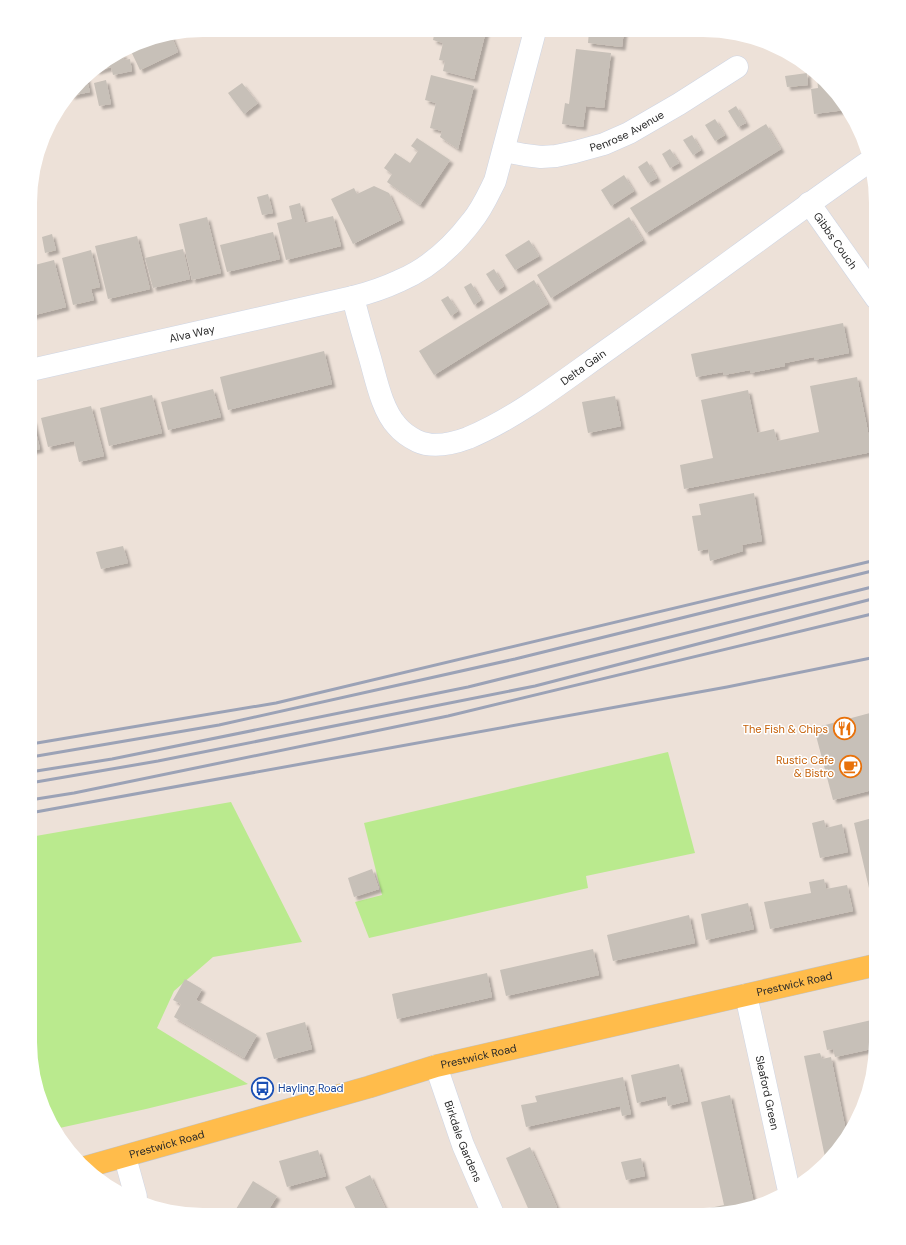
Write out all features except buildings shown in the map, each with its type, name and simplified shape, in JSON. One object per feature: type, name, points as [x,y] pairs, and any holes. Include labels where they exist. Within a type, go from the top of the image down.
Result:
[{"type":"main road","name":"Prestwick Road","points":[[92,1165],[369,1087],[436,1066],[869,967]]},
{"type":"street","points":[[353,297],[400,281],[438,257],[472,221],[485,201],[495,181],[533,37]]},
{"type":"street","name":"Penrose Avenue","points":[[504,150],[541,157],[562,154],[604,144],[629,133],[666,112],[737,67]]},
{"type":"street","name":"Delta Gain","points":[[353,297],[384,405],[396,425],[406,435],[418,442],[434,445],[448,444],[467,438],[509,417],[557,386],[864,165]]},
{"type":"street","name":"Gibbs Couch","points":[[809,204],[869,288]]},
{"type":"street","name":"Alva Way","points":[[37,369],[353,297]]},
{"type":"street","name":"Sleaford Green","points":[[746,995],[788,1185]]},
{"type":"street","name":"Birkdale Gardens","points":[[436,1066],[463,1145],[490,1208]]},
{"type":"street","points":[[125,1157],[135,1193]]},
{"type":"green space","points":[[668,752],[695,853],[586,876],[588,888],[369,938],[355,902],[382,895],[364,823]]},
{"type":"green space","points":[[231,802],[302,942],[213,957],[174,991],[157,1028],[248,1084],[61,1128],[46,1095],[40,1074],[37,1052],[37,836]]},
{"type":"railway","points":[[37,743],[276,703],[869,562]]},
{"type":"railway","points":[[37,756],[219,725],[515,659],[869,572]]},
{"type":"railway","points":[[37,771],[112,759],[468,687],[869,588]]},
{"type":"railway","points":[[37,782],[158,761],[535,686],[869,600]]},
{"type":"railway","points":[[37,799],[74,793],[448,716],[869,615]]},
{"type":"railway","points":[[37,812],[727,687],[869,658]]},
{"type":"place","name":"The Fish & Chips","points":[[844,729]]},
{"type":"place","name":"Rustic Cafe & Bistro","points":[[850,766]]},
{"type":"place","name":"Hayling Road","points":[[262,1088]]}]
